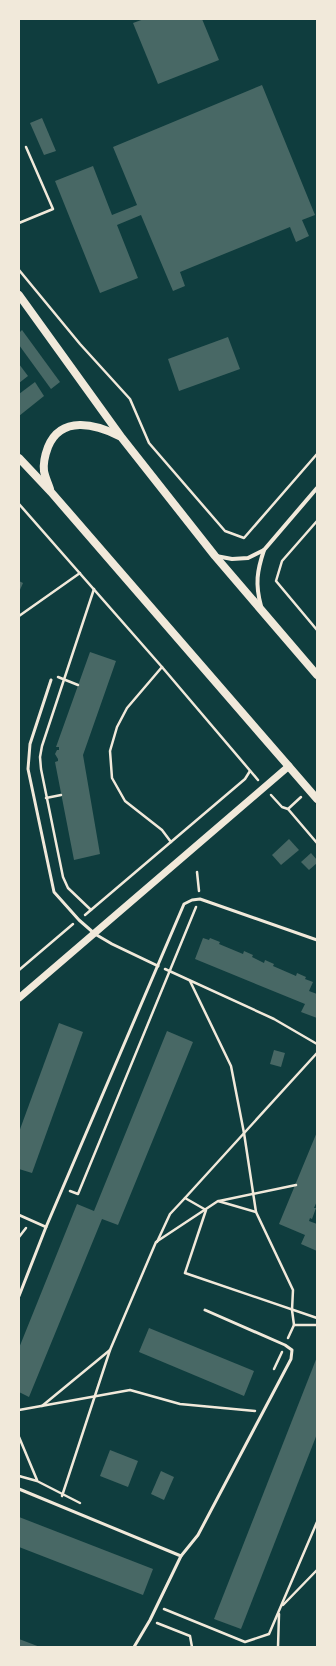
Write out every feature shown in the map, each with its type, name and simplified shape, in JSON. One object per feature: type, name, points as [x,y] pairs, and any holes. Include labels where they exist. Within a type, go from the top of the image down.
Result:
[{"type":"main road","points":[[19,295],[122,438],[215,556],[262,613],[317,675]]},
{"type":"main road","points":[[50,492],[44,471],[44,457],[50,442],[62,430],[71,426],[89,425],[105,428],[122,438]]},
{"type":"main road","points":[[19,458],[317,799]]},
{"type":"street","points":[[215,556],[232,559],[248,558],[264,550],[317,488]]},
{"type":"street","points":[[262,613],[256,578],[264,550]]},
{"type":"street","points":[[19,998],[289,766]]},
{"type":"lane","points":[[51,680],[30,744],[28,769],[54,892],[79,920],[95,934],[112,944],[158,966]]},
{"type":"lane","points":[[19,1296],[46,1227],[184,904],[192,900],[200,899],[317,940]]},
{"type":"lane","points":[[19,1215],[46,1227]]},
{"type":"lane","points":[[134,1647],[150,1620],[181,1556],[198,1535],[291,1359],[292,1350],[285,1345],[205,1310]]},
{"type":"lane","points":[[19,1489],[181,1556]]},
{"type":"path","points":[[19,224],[53,209],[26,147]]},
{"type":"path","points":[[19,270],[80,344],[130,399],[150,443],[225,531],[244,538],[317,454]]},
{"type":"path","points":[[19,504],[162,667],[264,787],[282,807],[288,809],[317,843]]},
{"type":"path","points":[[317,521],[282,561],[276,582],[317,630]]},
{"type":"path","points":[[19,616],[80,573]]},
{"type":"path","points":[[91,910],[68,888],[63,877],[40,757],[42,746],[94,589]]},
{"type":"path","points":[[162,667],[126,708],[117,727],[110,751],[112,778],[125,801],[162,830],[171,842]]},
{"type":"path","points":[[53,675],[78,685]]},
{"type":"path","points":[[19,970],[245,779],[250,771]]},
{"type":"path","points":[[35,800],[61,795]]},
{"type":"path","points":[[78,1194],[200,899],[197,872]]},
{"type":"path","points":[[158,966],[274,1019],[317,1044]]},
{"type":"path","points":[[190,981],[231,1066],[244,1133],[252,1194],[256,1212],[293,1290],[292,1310],[294,1325],[273,1371]]},
{"type":"path","points":[[58,1506],[110,1350],[156,1242],[170,1214],[317,1053]]},
{"type":"path","points":[[156,1242],[218,1201],[296,1185]]},
{"type":"path","points":[[185,1198],[206,1210]]},
{"type":"path","points":[[218,1201],[256,1212]]},
{"type":"path","points":[[206,1210],[184,1273],[317,1318]]},
{"type":"path","points":[[294,1325],[317,1325]]},
{"type":"path","points":[[42,1406],[110,1350]]},
{"type":"path","points":[[19,1410],[95,1395],[130,1390],[187,1405],[256,1412],[258,1405]]},
{"type":"path","points":[[19,1437],[37,1481]]},
{"type":"path","points":[[157,1606],[245,1642],[269,1634],[317,1522]]},
{"type":"path","points":[[281,1607],[317,1570]]},
{"type":"path","points":[[278,1647],[279,1611]]},
{"type":"path","points":[[150,1620],[190,1636],[192,1647]]},
{"type":"building","points":[[144,19],[202,19],[219,60],[158,84],[133,23]]},
{"type":"building","points":[[262,85],[315,215],[302,220],[309,236],[296,242],[290,227],[180,272],[185,286],[173,291],[141,215],[117,225],[138,278],[100,293],[55,181],[93,166],[112,215],[137,205],[113,147]]},
{"type":"building","points":[[42,118],[56,151],[44,155],[30,123]]},
{"type":"building","points":[[22,330],[60,382],[51,389],[19,345],[19,333]]},
{"type":"building","points":[[228,337],[240,369],[179,391],[168,359]]},
{"type":"building","points":[[19,364],[28,376],[19,383]]},
{"type":"building","points":[[35,382],[44,396],[19,416],[19,394]]},
{"type":"building","points":[[19,581],[23,583],[19,592]]},
{"type":"building","points":[[90,652],[116,661],[83,755],[100,854],[74,860],[55,762],[58,761],[58,759],[55,754],[57,750],[59,750],[59,747],[56,747]]},
{"type":"building","points":[[289,839],[299,850],[281,865],[272,855]]},
{"type":"building","points":[[311,853],[317,860],[317,863],[309,870],[301,862]]},
{"type":"building","points":[[203,938],[209,940],[210,938],[220,942],[219,944],[243,954],[244,951],[253,955],[252,957],[264,963],[265,960],[274,964],[273,966],[296,976],[297,973],[306,977],[305,979],[313,982],[309,991],[317,994],[317,1018],[301,1012],[305,1004],[195,959]]},
{"type":"building","points":[[59,1023],[83,1032],[32,1173],[19,1169],[19,1132]]},
{"type":"building","points":[[167,1031],[193,1042],[118,1225],[102,1219],[29,1397],[19,1392],[19,1348],[77,1204],[94,1211]]},
{"type":"building","points":[[274,1050],[285,1053],[281,1067],[270,1064]]},
{"type":"building","points":[[317,1132],[317,1201],[312,1219],[310,1218],[309,1221],[317,1224],[317,1251],[301,1244],[305,1235],[279,1224]]},
{"type":"building","points":[[149,1328],[254,1371],[244,1396],[139,1352]]},
{"type":"building","points":[[317,1357],[317,1434],[241,1629],[214,1619]]},
{"type":"building","points":[[110,1450],[138,1461],[128,1487],[100,1476]]},
{"type":"building","points":[[161,1471],[174,1477],[164,1500],[151,1494]]},
{"type":"building","points":[[19,1517],[153,1569],[143,1595],[19,1547]]},
{"type":"building","points":[[19,1639],[40,1647],[19,1647]]}]
